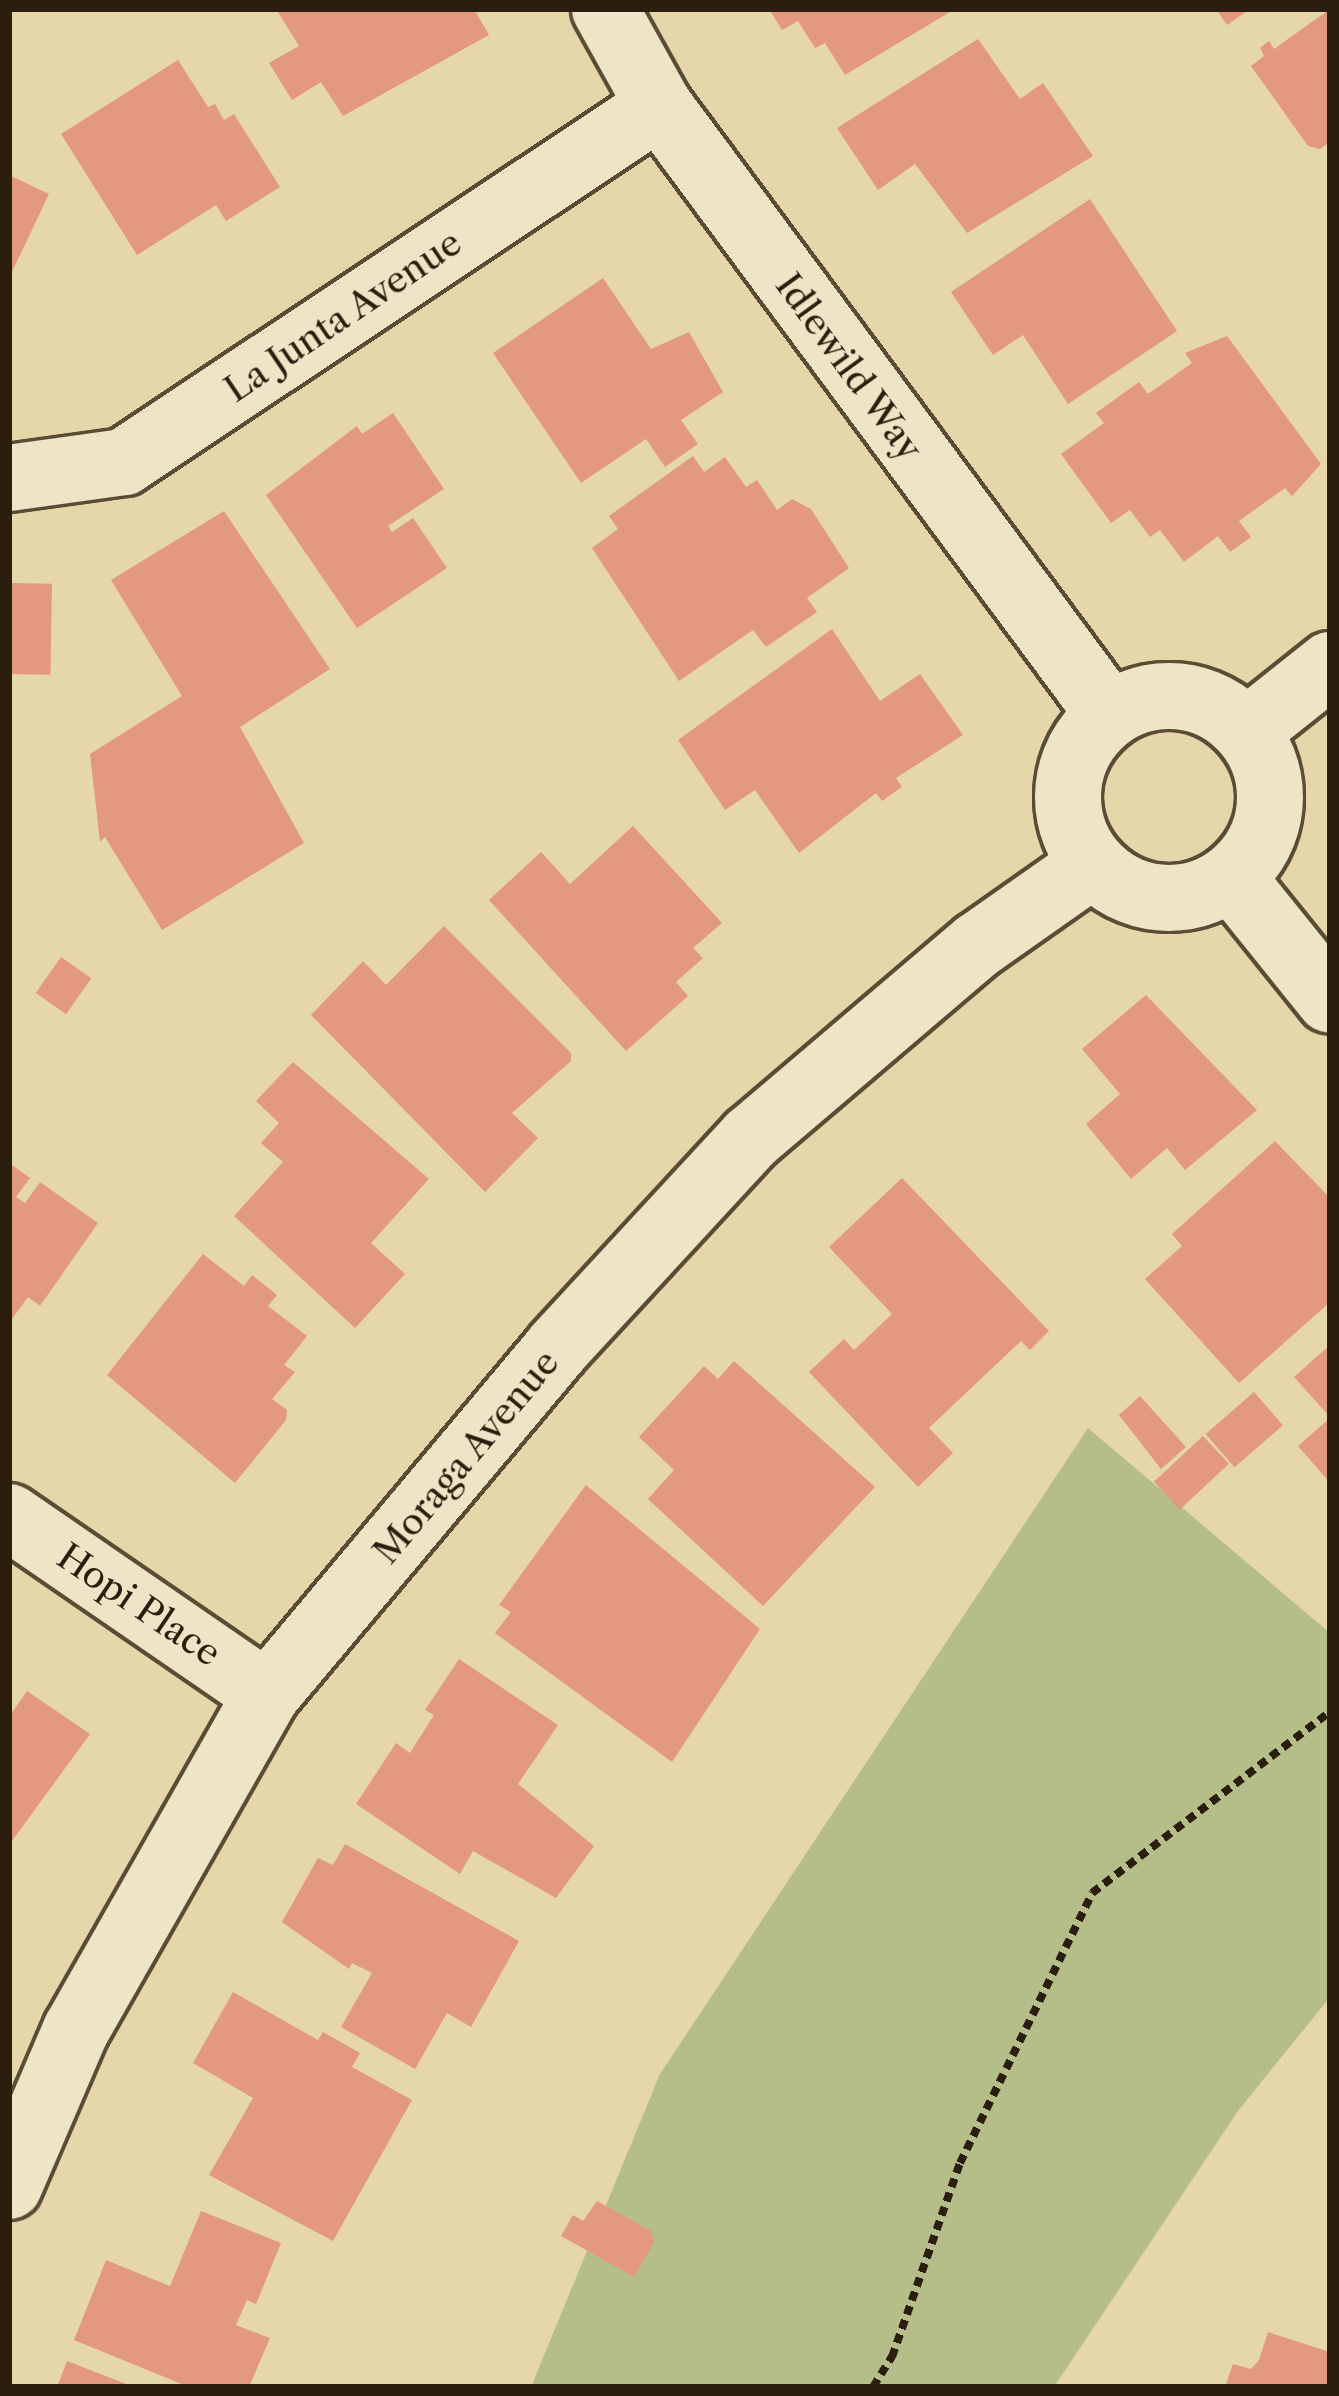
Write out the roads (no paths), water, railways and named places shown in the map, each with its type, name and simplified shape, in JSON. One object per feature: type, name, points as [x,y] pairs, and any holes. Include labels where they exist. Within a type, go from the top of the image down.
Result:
[{"type":"main road","name":"Idlewild Way","points":[[605,9],[659,106],[1108,714]]},
{"type":"main road","name":"La Junta Avenue","points":[[9,478],[124,462],[659,106]]},
{"type":"main road","points":[[1247,731],[1330,665]]},
{"type":"main road","points":[[1166,695],[1197,699],[1247,731],[1264,760],[1268,824],[1232,878],[1175,898],[1144,896],[1092,865],[1066,803],[1084,738],[1108,714],[1166,695]]},
{"type":"main road","name":"Moraga Avenue","points":[[9,2186],[76,2030],[267,1694],[557,1348],[751,1138],[978,945],[1092,865]]},
{"type":"main road","points":[[1232,878],[1330,1000]]},
{"type":"main road","name":"Hopi Place","points":[[9,1517],[267,1694]]}]
